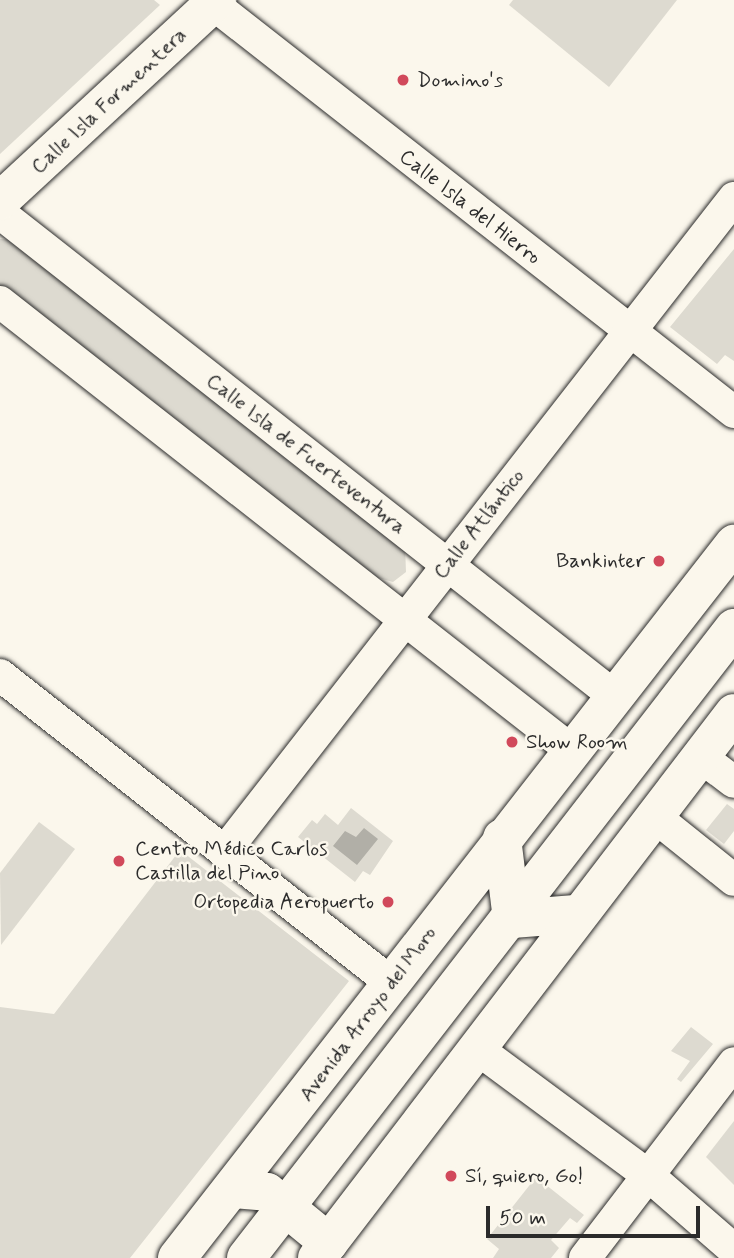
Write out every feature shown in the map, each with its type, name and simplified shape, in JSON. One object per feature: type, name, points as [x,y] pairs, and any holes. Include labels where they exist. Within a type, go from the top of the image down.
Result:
[{"type":"street","name":"Calle Isla Formentera","points":[[0,201],[213,1]]},
{"type":"street","name":"Calle Isla del Hierro","points":[[213,1],[628,332],[734,412]]},
{"type":"street","name":"Calle Atlántico","points":[[225,851],[734,198]]},
{"type":"street","name":"Calle Isla de Fuerteventura","points":[[0,213],[613,695]]},
{"type":"street","points":[[0,302],[571,750]]},
{"type":"street","name":"Avenida Arroyo del Moro","points":[[177,1258],[613,695],[716,584],[734,544]]},
{"type":"street","points":[[246,1258],[512,919],[734,628]]},
{"type":"street","points":[[0,675],[392,983]]},
{"type":"street","points":[[233,1189],[267,1192],[286,1208],[323,1250],[576,914],[734,713]]},
{"type":"street","points":[[701,757],[734,782]]},
{"type":"street","points":[[654,816],[734,880]]},
{"type":"street","points":[[502,838],[512,919]]},
{"type":"street","points":[[512,919],[576,914]]},
{"type":"street","points":[[476,1048],[649,1175],[734,1250]]},
{"type":"street","points":[[585,1258],[734,1063]]},
{"type":"shaded area","points":[[0,0],[154,0],[160,5],[0,154]]},
{"type":"shaded area","points":[[513,0],[677,0],[609,87],[509,5]]},
{"type":"shaded area","points":[[0,239],[14,240],[405,547],[406,572],[393,582],[375,577],[0,288]]},
{"type":"shaded area","points":[[734,249],[734,361],[725,355],[717,364],[670,327]]},
{"type":"shaded area","points":[[727,804],[734,809],[734,831],[724,844],[706,830]]},
{"type":"shaded area","points":[[351,808],[393,841],[370,875],[363,871],[355,882],[298,837],[312,820],[317,824],[325,814],[338,825]]},
{"type":"shaded area","points":[[39,822],[75,849],[1,945],[0,873]]},
{"type":"shaded area","points":[[364,828],[378,839],[357,865],[333,846],[345,831],[356,837]]},
{"type":"shaded area","points":[[180,850],[349,981],[130,1258],[0,1258],[0,1007],[54,1014]]},
{"type":"shaded area","points":[[691,1027],[713,1044],[681,1082],[677,1079],[690,1061],[671,1051]]},
{"type":"shaded area","points":[[734,1121],[734,1185],[706,1157]]},
{"type":"shaded area","points":[[536,1177],[584,1215],[577,1223],[570,1218],[551,1240],[559,1248],[551,1258],[493,1258],[499,1249],[487,1239]]},
{"type":"place","name":"Domino's","points":[[403,80]]},
{"type":"place","name":"Bankinter","points":[[659,561]]},
{"type":"place","name":"Show Room","points":[[512,742]]},
{"type":"place","name":"Centro Médico Carlos Castilla del Pino","points":[[119,861]]},
{"type":"place","name":"Ortopedia Aeropuerto","points":[[388,902]]},
{"type":"place","name":"Sí, quiero, Go!","points":[[451,1176]]}]
